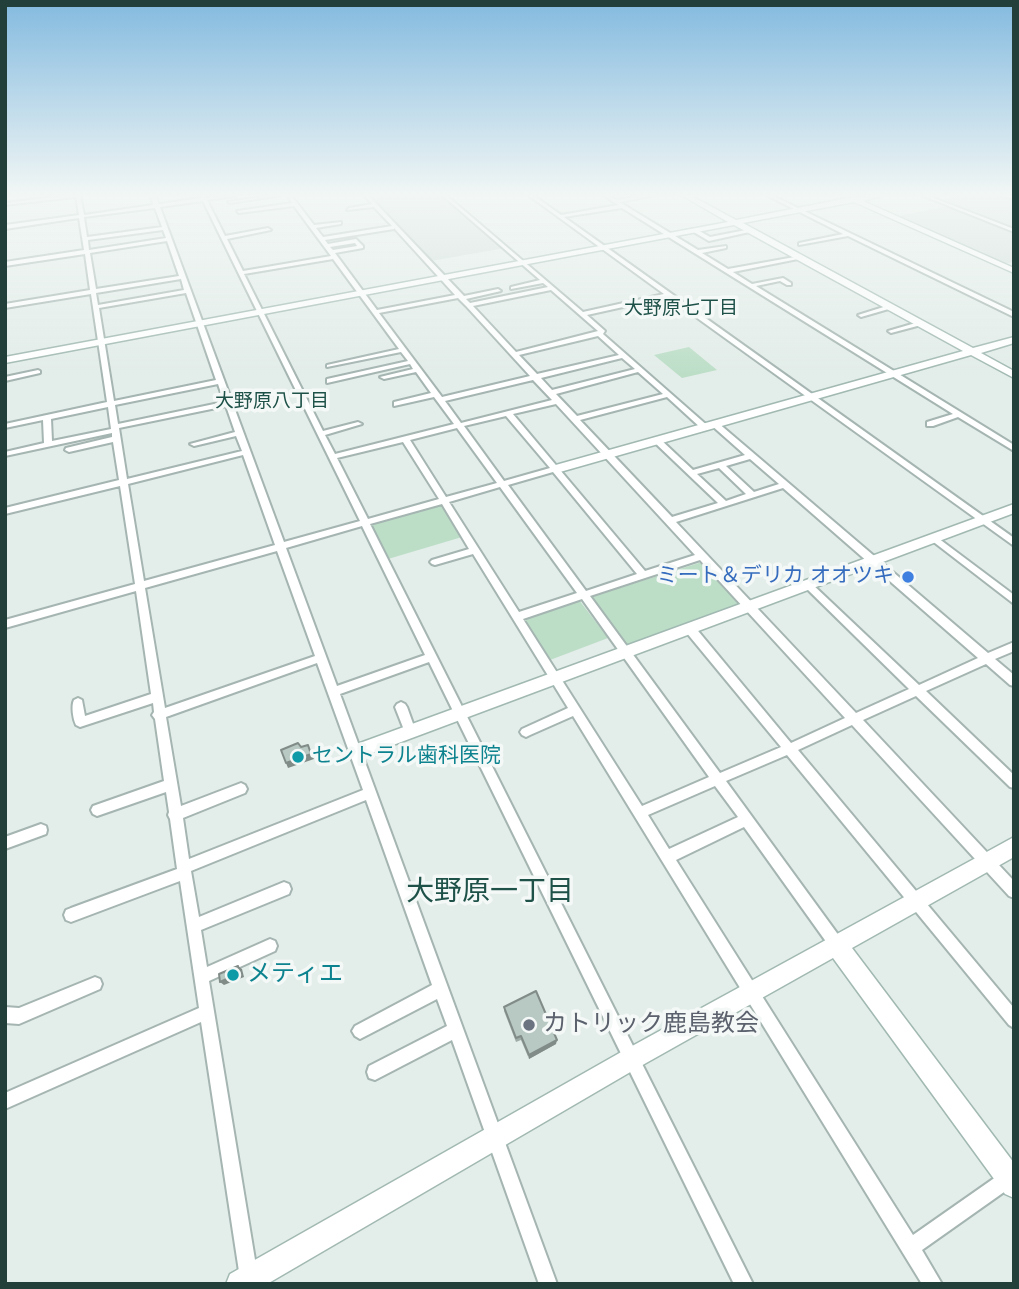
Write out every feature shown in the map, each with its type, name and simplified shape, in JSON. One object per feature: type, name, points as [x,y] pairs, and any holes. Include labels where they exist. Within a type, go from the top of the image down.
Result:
[{"type":"street","points":[[5,264],[61,255]]},
{"type":"street","points":[[88,255],[158,715],[207,1012],[246,1282],[631,1059],[1014,846]]},
{"type":"street","points":[[175,255],[548,1284]]},
{"type":"street","points":[[232,255],[744,1284]]},
{"type":"street","points":[[240,273],[327,255]]},
{"type":"street","points":[[334,255],[626,652],[836,946],[1012,1179],[910,1248]]},
{"type":"street","points":[[420,255],[1014,891]]},
{"type":"street","points":[[514,255],[602,331],[514,354]]},
{"type":"street","points":[[5,360],[559,255]]},
{"type":"street","points":[[615,255],[1014,543]]},
{"type":"street","points":[[703,255],[1014,449]]},
{"type":"street","points":[[795,255],[1014,374]]},
{"type":"street","points":[[892,255],[1014,315]]},
{"type":"street","points":[[979,255],[1014,271]]},
{"type":"street","points":[[728,271],[798,257]]},
{"type":"street","points":[[5,306],[182,277]]},
{"type":"street","points":[[751,286],[781,279],[789,284]]},
{"type":"street","points":[[513,288],[544,281]]},
{"type":"street","points":[[468,305],[552,288]]},
{"type":"street","points":[[96,307],[188,290]]},
{"type":"street","points":[[376,312],[498,291]]},
{"type":"street","points":[[581,314],[669,295]]},
{"type":"street","points":[[862,315],[890,307]]},
{"type":"street","points":[[891,331],[919,324]]},
{"type":"street","points":[[598,334],[668,396],[751,456],[1014,682]]},
{"type":"street","points":[[5,624],[1014,340]]},
{"type":"street","points":[[329,366],[404,350]]},
{"type":"street","points":[[397,404],[536,378],[622,356]]},
{"type":"street","points":[[330,381],[412,362]]},
{"type":"street","points":[[384,377],[418,370]]},
{"type":"street","points":[[550,393],[638,370]]},
{"type":"street","points":[[5,379],[38,372]]},
{"type":"street","points":[[5,426],[220,381]]},
{"type":"street","points":[[575,419],[668,396]]},
{"type":"street","points":[[332,457],[557,401]]},
{"type":"street","points":[[5,454],[115,432],[228,403]]},
{"type":"street","points":[[508,413],[643,575]]},
{"type":"street","points":[[930,424],[958,415]]},
{"type":"street","points":[[47,417],[48,444]]},
{"type":"street","points":[[320,434],[358,424]]},
{"type":"street","points":[[69,450],[115,432]]},
{"type":"street","points":[[194,444],[239,433]]},
{"type":"street","points":[[405,438],[933,1284]]},
{"type":"street","points":[[657,441],[724,504]]},
{"type":"street","points":[[5,511],[246,452]]},
{"type":"street","points":[[691,473],[751,456]]},
{"type":"street","points":[[721,464],[752,495]]},
{"type":"street","points":[[670,521],[785,485]]},
{"type":"street","points":[[355,752],[1014,508]]},
{"type":"street","points":[[934,538],[1014,600]]},
{"type":"street","points":[[435,562],[475,550]]},
{"type":"street","points":[[517,617],[702,556]]},
{"type":"street","points":[[808,585],[1014,783]]},
{"type":"street","points":[[690,629],[1014,1020]]},
{"type":"street","points":[[639,813],[789,749],[1014,646]]},
{"type":"street","points":[[333,692],[431,657]]},
{"type":"street","points":[[158,715],[320,658]]},
{"type":"street","points":[[78,703],[80,722],[156,698]]},
{"type":"street","points":[[401,707],[410,732]]},
{"type":"street","points":[[526,732],[575,710]]},
{"type":"street","points":[[97,810],[170,785]]},
{"type":"street","points":[[174,815],[241,789]]},
{"type":"street","points":[[71,915],[370,793]]},
{"type":"street","points":[[667,857],[745,820]]},
{"type":"street","points":[[5,843],[41,830]]},
{"type":"street","points":[[193,926],[284,889]]},
{"type":"street","points":[[201,976],[270,946]]},
{"type":"street","points":[[5,1015],[19,1016],[94,984]]},
{"type":"street","points":[[360,1031],[441,989]]},
{"type":"street","points":[[5,1101],[207,1012]]},
{"type":"street","points":[[375,1072],[456,1029]]},
{"type":"shaded area","points":[[425,255],[464,255],[431,261]]},
{"type":"shaded area","points":[[983,255],[1014,255],[1014,262],[1003,264]]},
{"type":"green space","points":[[689,347],[717,370],[682,378],[654,355]]},
{"type":"green space","points":[[442,504],[462,537],[388,559],[371,524]]},
{"type":"green space","points":[[702,562],[740,605],[628,645],[591,597]]},
{"type":"green space","points":[[579,600],[608,638],[550,660],[524,622],[528,618]]},
{"type":"building","points":[[298,743],[301,747],[308,745],[311,754],[286,763],[281,750]]},
{"type":"building","points":[[238,966],[240,973],[220,982],[219,974]]},
{"type":"building","name":"カトリック鹿島教会","points":[[536,991],[557,1040],[529,1055],[521,1036],[516,1038],[504,1007]]},
{"type":"place","name":"ミート＆デリカ オオツキ","points":[[908,577]]},
{"type":"place","name":"セントラル歯科医院","points":[[298,757]]},
{"type":"place","name":"メティエ","points":[[233,975]]},
{"type":"place","name":"カトリック鹿島教会","points":[[529,1025]]},
{"type":"district","name":"大野原七丁目","points":[[681,309]]},
{"type":"district","name":"大野原八丁目","points":[[272,402]]},
{"type":"district","name":"大野原一丁目","points":[[490,893]]}]
